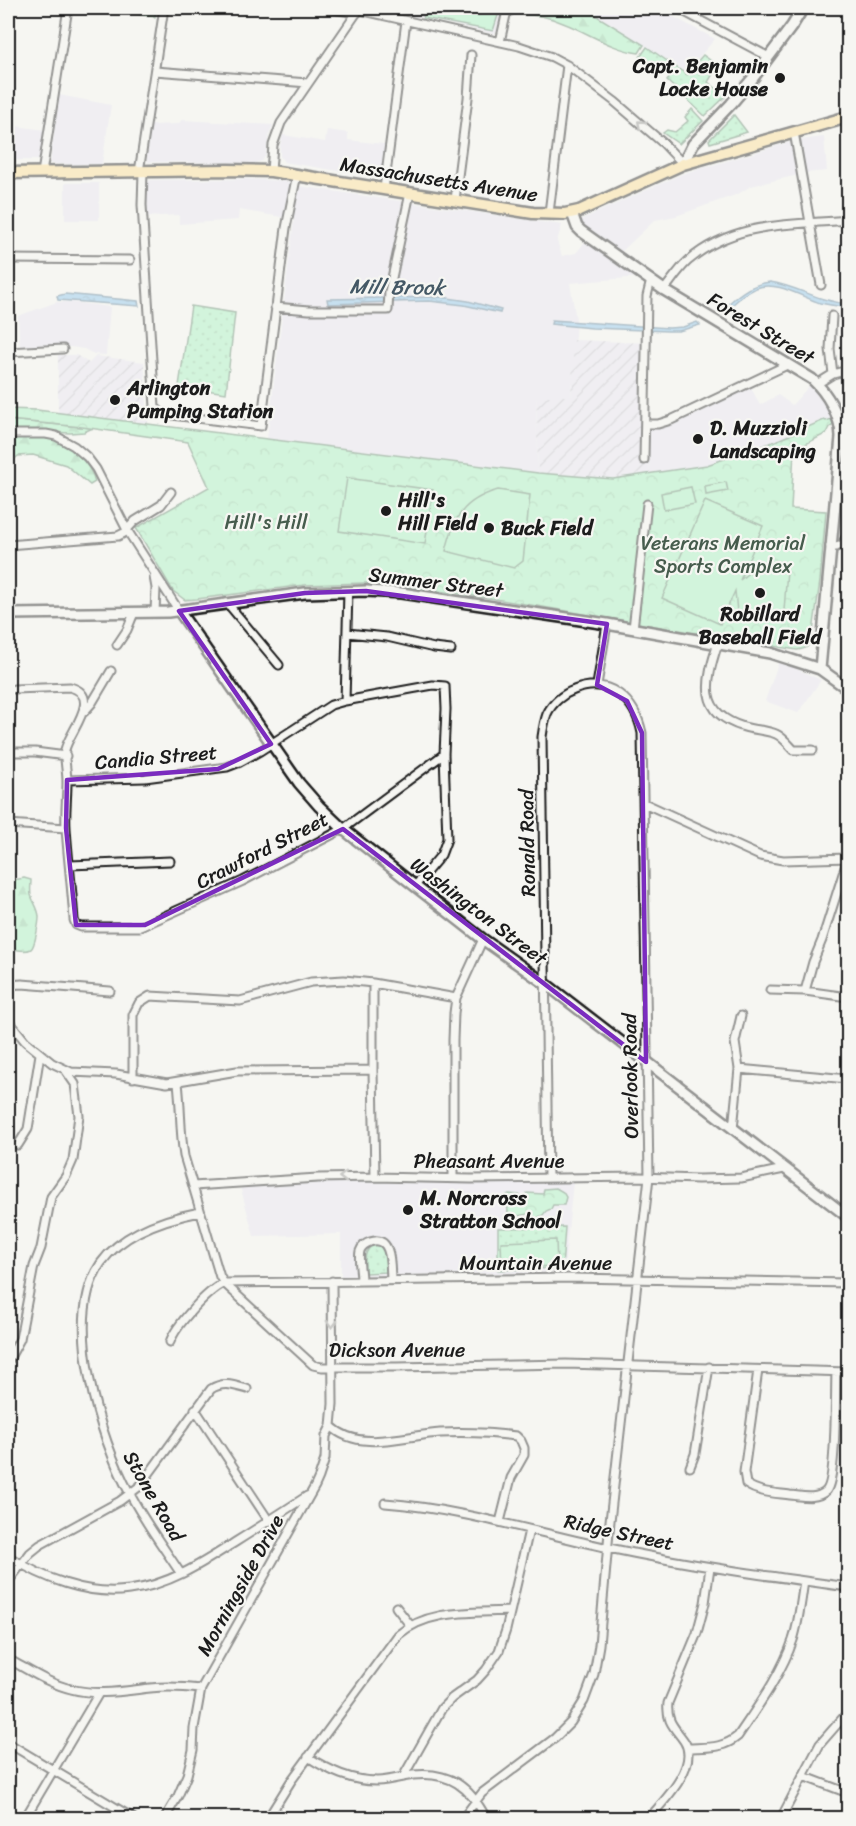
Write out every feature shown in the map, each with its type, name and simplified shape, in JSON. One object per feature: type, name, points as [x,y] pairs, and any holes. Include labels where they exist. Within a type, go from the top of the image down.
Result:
[{"type":"main road","name":"Massachusetts Avenue","points":[[8,173],[271,171],[533,213],[572,213],[593,206],[683,164],[849,117]]},
{"type":"street","points":[[42,173],[68,8]]},
{"type":"street","points":[[164,8],[141,172],[155,407],[158,411],[164,414],[261,426],[286,228],[297,174]]},
{"type":"street","points":[[327,8],[359,10],[536,50],[567,65],[614,101],[663,143],[683,164],[693,144],[731,104],[769,57],[803,8]]},
{"type":"street","points":[[500,42],[506,15],[512,8]]},
{"type":"street","points":[[677,8],[769,57]]},
{"type":"street","points":[[271,171],[276,134],[290,109],[359,10]]},
{"type":"street","points":[[384,189],[406,21]]},
{"type":"street","points":[[455,200],[471,55]]},
{"type":"street","points":[[549,213],[567,65]]},
{"type":"street","points":[[155,70],[308,83]]},
{"type":"street","points":[[833,121],[849,125]]},
{"type":"street","points":[[794,132],[821,285]]},
{"type":"street","points":[[276,308],[388,310],[388,296],[410,193]]},
{"type":"street","name":"Forest Street","points":[[572,213],[580,231],[664,290],[817,384],[829,400],[840,428],[820,669]]},
{"type":"street","points":[[664,290],[690,260],[726,237],[756,229],[849,220]]},
{"type":"street","points":[[8,259],[130,260]]},
{"type":"street","points":[[644,460],[647,296],[651,280]]},
{"type":"street","points":[[832,316],[830,349],[832,374]]},
{"type":"street","points":[[8,352],[63,349]]},
{"type":"street","points":[[646,424],[658,424],[670,420],[787,365]]},
{"type":"street","points":[[817,384],[832,374],[849,370]]},
{"type":"street","name":"Washington Street","points":[[8,434],[52,435],[74,446],[87,457],[96,469],[127,531],[179,611],[309,795],[343,829],[483,939],[546,984],[849,1217]]},
{"type":"street","points":[[8,545],[115,537],[127,531],[135,521],[162,504],[171,492]]},
{"type":"street","points":[[633,629],[647,504]]},
{"type":"street","points":[[830,546],[842,545],[849,533]]},
{"type":"street","name":"Washington Street","points":[[153,572],[156,588],[155,612]]},
{"type":"street","points":[[345,701],[348,591]]},
{"type":"street","name":"Summer Street","points":[[8,614],[179,611],[305,593],[348,591],[419,595],[607,624],[770,653],[820,669],[849,689]]},
{"type":"street","points":[[228,604],[279,665]]},
{"type":"street","points":[[117,645],[134,613]]},
{"type":"street","points":[[597,685],[607,624]]},
{"type":"street","points":[[346,633],[387,637],[451,650]]},
{"type":"street","points":[[718,643],[708,679],[709,701],[717,713],[729,722],[777,734],[794,750],[813,750]]},
{"type":"street","points":[[82,714],[111,671]]},
{"type":"street","name":"Candia Street","points":[[67,780],[152,777],[218,769],[240,762],[324,708],[345,701],[433,685],[445,686],[447,709],[444,754]]},
{"type":"street","name":"Overlook Road","points":[[464,1818],[494,1782],[555,1738],[571,1722],[584,1701],[594,1674],[599,1645],[607,1548],[649,1177],[642,733],[639,720],[627,701],[608,688],[597,685]]},
{"type":"street","name":"Ronald Road","points":[[548,1178],[542,737],[548,713],[555,702],[566,693],[597,685]]},
{"type":"street","points":[[14,689],[58,687],[75,689],[83,696],[82,714],[65,748],[66,828],[70,865],[170,861]]},
{"type":"street","points":[[8,752],[35,752],[66,756]]},
{"type":"street","points":[[415,886],[441,855],[447,839],[444,754]]},
{"type":"street","name":"Crawford Street","points":[[70,865],[74,917],[77,926],[131,928],[145,925],[243,880],[343,829],[444,754]]},
{"type":"street","points":[[644,804],[760,856],[783,860],[848,858],[805,991]]},
{"type":"street","points":[[8,824],[66,828]]},
{"type":"street","points":[[453,1178],[453,1034],[456,998],[483,939]]},
{"type":"street","points":[[134,1078],[133,1015],[136,1006],[147,997],[234,1001],[320,981],[344,980],[456,998]]},
{"type":"street","points":[[373,983],[375,1177]]},
{"type":"street","points":[[8,985],[22,984],[110,991]]},
{"type":"street","points":[[770,990],[805,991],[849,997]]},
{"type":"street","points":[[733,1129],[739,1069],[735,1042],[741,1016]]},
{"type":"street","points":[[8,1020],[25,1041],[40,1054],[52,1064],[70,1072],[116,1074],[178,1083],[237,1071],[373,1070]]},
{"type":"street","points":[[18,1145],[28,1129],[40,1054]]},
{"type":"street","points":[[8,1361],[20,1339],[34,1266],[41,1248],[51,1197],[66,1176],[73,1160],[79,1116],[75,1084],[64,1069]]},
{"type":"street","points":[[739,1069],[849,1079]]},
{"type":"street","name":"Dickson Avenue","points":[[178,1083],[182,1114],[182,1143],[216,1269],[224,1283],[314,1365],[332,1367],[566,1364],[849,1372]]},
{"type":"street","name":"Pheasant Avenue","points":[[193,1186],[375,1177],[741,1178],[784,1169]]},
{"type":"street","name":"Stone Road","points":[[181,1574],[130,1494],[110,1453],[90,1384],[85,1313],[92,1281],[102,1261],[126,1240],[158,1223],[200,1212]]},
{"type":"street","points":[[362,1280],[360,1251],[364,1245],[374,1240],[381,1241],[390,1253],[391,1280]]},
{"type":"street","name":"Mountain Avenue","points":[[224,1283],[571,1278],[849,1283]]},
{"type":"street","name":"Morningside Drive","points":[[165,1818],[187,1775],[201,1689],[323,1468],[326,1436],[331,1426],[333,1404],[332,1281]]},
{"type":"street","points":[[170,1342],[178,1326],[210,1292],[224,1283]]},
{"type":"street","points":[[690,1467],[695,1454],[709,1367]]},
{"type":"street","points":[[758,1370],[744,1472],[746,1484],[754,1489],[802,1496],[816,1496],[826,1490],[831,1482],[836,1372]]},
{"type":"street","points":[[8,1582],[30,1552],[130,1494],[148,1476],[211,1389],[219,1384],[231,1384],[247,1389]]},
{"type":"street","points":[[195,1409],[269,1521]]},
{"type":"street","points":[[331,1426],[343,1435],[363,1440],[386,1440],[450,1433],[516,1436],[524,1448],[524,1455],[511,1478],[500,1522]]},
{"type":"street","points":[[8,1556],[44,1575],[79,1587],[112,1591],[146,1587],[181,1574],[211,1558],[309,1495]]},
{"type":"street","name":"Ridge Street","points":[[385,1503],[412,1505],[500,1522],[661,1559],[849,1587]]},
{"type":"street","points":[[403,1777],[442,1708],[477,1680],[493,1661],[503,1640],[530,1530]]},
{"type":"street","points":[[649,1818],[667,1797],[687,1766],[688,1748],[669,1721],[668,1703],[698,1633],[710,1567]]},
{"type":"street","points":[[688,1748],[721,1747],[738,1736],[780,1671],[787,1656],[797,1625],[804,1581]]},
{"type":"street","points":[[396,1607],[410,1625]]},
{"type":"street","points":[[268,1818],[291,1781],[393,1640],[410,1625],[438,1616],[509,1611]]},
{"type":"street","points":[[8,1659],[67,1689],[99,1693],[164,1687],[201,1689]]},
{"type":"street","points":[[25,1818],[99,1693]]},
{"type":"street","points":[[781,1818],[820,1744],[849,1712]]},
{"type":"street","points":[[8,1743],[133,1818]]},
{"type":"street","points":[[308,1757],[337,1774],[353,1779],[380,1781],[424,1774],[446,1778],[468,1790],[477,1800],[486,1818]]},
{"type":"street","points":[[803,1776],[849,1793]]},
{"type":"highlighted area","points":[[366,591],[607,624],[597,685],[627,701],[642,733],[646,1062],[343,829],[145,925],[76,925],[66,828],[67,780],[218,769],[271,744],[179,611],[305,593]]},
{"type":"shaded area","points":[[377,8],[505,8],[494,34]]},
{"type":"shaded area","points":[[600,8],[657,8],[715,39],[686,72],[596,15]]},
{"type":"shaded area","points":[[59,95],[111,105],[102,164],[50,164]]},
{"type":"shaded area","points":[[182,120],[273,125],[266,155],[262,161],[255,163],[148,162],[146,156],[151,125],[178,124]]},
{"type":"shaded area","points":[[8,125],[45,130],[40,160],[8,160]]},
{"type":"shaded area","points":[[327,130],[348,133],[348,140],[392,145],[387,179],[284,162],[280,156],[283,135],[325,142]]},
{"type":"shaded area","points":[[824,137],[827,171],[805,173],[800,140]]},
{"type":"shaded area","points":[[790,142],[798,175],[751,186],[738,194],[676,216],[655,220],[621,252],[599,240],[580,220],[682,174]]},
{"type":"shaded area","points":[[151,180],[285,181],[298,186],[562,225],[557,241],[562,256],[576,253],[585,242],[639,277],[570,283],[576,320],[571,396],[536,397],[538,473],[267,439],[294,219],[239,210],[238,220],[179,224],[179,215],[144,217],[145,183]]},
{"type":"shaded area","points":[[65,183],[99,183],[99,220],[65,220]]},
{"type":"shaded area","points":[[57,302],[110,307],[106,355],[71,347],[20,349],[18,316]]},
{"type":"shaded area","points":[[574,340],[647,343],[645,409],[650,474],[613,479],[538,473],[536,396],[571,396]]},
{"type":"shaded area","points":[[58,355],[76,355],[89,363],[96,356],[144,362],[148,423],[58,413]]},
{"type":"shaded area","points":[[747,380],[760,405],[778,395],[792,405],[811,384],[834,418],[707,465],[650,474],[647,420],[655,421],[671,417]]},
{"type":"shaded area","points":[[779,661],[821,680],[798,713],[765,701]]},
{"type":"shaded area","name":"M. Norcross Stratton School","points":[[374,1181],[573,1182],[564,1272],[341,1276],[341,1234],[254,1236],[240,1186]]},
{"type":"green space","points":[[96,8],[156,8],[155,17]]},
{"type":"green space","points":[[426,8],[500,9],[493,31],[423,18]]},
{"type":"green space","points":[[525,8],[584,8],[644,45],[639,53],[627,51],[557,20],[517,14]]},
{"type":"green space","points":[[647,47],[686,74],[703,55],[718,66],[708,82],[726,96],[705,116],[667,81],[670,77],[661,68],[640,57]]},
{"type":"green space","points":[[692,109],[703,121],[679,144],[663,133],[667,130],[675,132],[688,121],[685,117]]},
{"type":"green space","points":[[734,115],[747,132],[710,143],[709,140]]},
{"type":"green space","points":[[191,306],[235,313],[226,393],[179,386]]},
{"type":"green space","name":"Veterans Memorial Sports Complex","points":[[848,408],[848,417],[830,427],[827,433],[794,450],[791,509],[826,511],[812,639],[807,647],[797,650],[495,599],[395,585],[365,583],[305,585],[185,600],[173,591],[136,528],[209,487],[188,442],[82,427],[8,420],[8,409],[37,410],[538,473],[613,479],[707,465],[773,442],[824,420],[832,419]]},
{"type":"green space","points":[[8,420],[93,428],[84,432],[70,433],[8,430]]},
{"type":"green space","points":[[8,438],[41,438],[59,441],[84,462],[95,482],[90,485],[66,465],[33,455],[18,456],[8,465]]},
{"type":"green space","name":"Hill's Hill Field","points":[[347,478],[433,490],[425,544],[339,531]]},
{"type":"green space","points":[[726,482],[728,491],[706,495],[705,486]]},
{"type":"green space","points":[[691,487],[695,504],[664,510],[661,493]]},
{"type":"green space","name":"Buck Field","points":[[498,490],[530,495],[523,561],[514,568],[446,551],[462,511],[476,499]]},
{"type":"green space","points":[[705,501],[763,526],[740,580],[761,566],[780,567],[787,570],[785,619],[777,616],[737,612],[735,591],[720,624],[662,598]]},
{"type":"green space","points":[[24,878],[31,880],[31,895],[39,914],[34,943],[31,949],[25,951],[8,949],[8,881]]},
{"type":"green space","points":[[556,1188],[566,1197],[564,1205],[553,1205],[551,1209],[536,1219],[528,1214],[517,1216],[508,1213],[507,1195],[519,1195],[524,1199],[527,1193],[543,1194],[544,1189]]},
{"type":"green space","points":[[565,1227],[562,1268],[498,1270],[498,1228]]},
{"type":"green space","points":[[556,1240],[557,1266],[502,1268],[501,1242]]},
{"type":"green space","points":[[373,1245],[380,1246],[387,1253],[387,1272],[365,1273],[366,1254]]},
{"type":"water","points":[[770,282],[848,304],[848,307],[820,303],[789,290],[764,286],[747,293],[723,314],[720,312],[749,288]]},
{"type":"water","points":[[65,294],[138,301],[139,306],[58,300],[57,296]]},
{"type":"water","points":[[441,297],[468,301],[501,310],[500,313],[464,305],[429,301],[328,304],[327,299]]},
{"type":"water","points":[[552,320],[669,328],[683,327],[697,322],[700,325],[679,331],[668,331],[592,328],[551,324]]},
{"type":"place","name":"Capt. Benjamin Locke House","points":[[780,78]]},
{"type":"place","name":"Arlington Pumping Station","points":[[115,400]]},
{"type":"place","name":"D. Muzzioli Landscaping","points":[[698,439]]},
{"type":"place","name":"Hill's Hill Field","points":[[386,511]]},
{"type":"place","name":"Buck Field","points":[[489,528]]},
{"type":"place","name":"Robillard Baseball Field","points":[[760,593]]},
{"type":"place","name":"M. Norcross Stratton School","points":[[408,1210]]},
{"type":"water label","name":"Mill Brook","points":[[397,287]]},
{"type":"park label","name":"Hill's Hill","points":[[266,522]]}]
